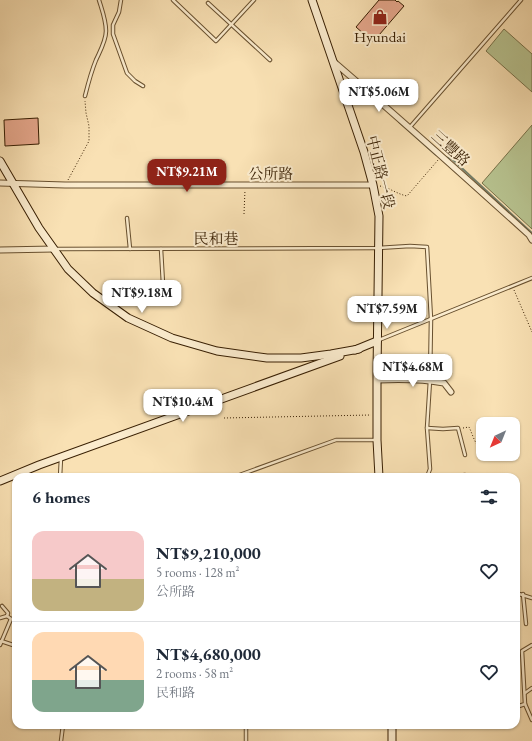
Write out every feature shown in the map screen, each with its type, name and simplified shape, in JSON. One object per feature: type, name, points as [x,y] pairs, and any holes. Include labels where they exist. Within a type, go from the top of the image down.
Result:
[{"type":"street","name":"中正路一段","points":[[312,0],[364,152],[373,184],[379,216],[377,341],[377,440],[379,473]]},
{"type":"street","name":"三豐路","points":[[333,61],[410,127],[439,155],[529,235],[532,240]]},
{"type":"street","points":[[0,161],[39,228],[68,269],[93,293],[128,318],[172,338],[216,351],[242,355],[267,358],[301,358],[359,349]]},
{"type":"street","name":"公所路","points":[[0,184],[373,184]]},
{"type":"street","points":[[0,250],[54,249]]},
{"type":"street","points":[[19,473],[359,349],[377,341]]},
{"type":"street","points":[[301,358],[305,362],[306,366],[304,369]]},
{"type":"street","points":[[377,380],[430,380],[444,383],[451,392]]},
{"type":"street","points":[[0,480],[12,475]]},
{"type":"street","points":[[392,729],[392,741]]},
{"type":"lane","points":[[85,96],[106,31],[100,0]]},
{"type":"lane","points":[[121,0],[119,12],[113,25],[112,34],[127,73],[143,86]]},
{"type":"lane","points":[[173,0],[216,41],[254,0]]},
{"type":"lane","points":[[410,127],[521,0]]},
{"type":"lane","points":[[208,2],[270,60]]},
{"type":"lane","points":[[127,218],[130,249]]},
{"type":"lane","name":"民和巷","points":[[54,249],[427,247],[431,319]]},
{"type":"lane","points":[[160,249],[163,284]]},
{"type":"lane","points":[[377,341],[532,278]]},
{"type":"lane","points":[[428,473],[430,468],[427,428],[430,380],[431,319]]},
{"type":"lane","points":[[427,428],[458,428],[465,455]]},
{"type":"lane","points":[[250,473],[336,440],[377,440]]},
{"type":"lane","points":[[60,473],[61,457]]},
{"type":"lane","points":[[520,593],[532,598]]},
{"type":"lane","points":[[523,594],[526,624]]},
{"type":"lane","points":[[0,645],[11,619],[7,616],[8,613],[2,606]]},
{"type":"lane","points":[[0,618],[7,616]]},
{"type":"lane","points":[[1,641],[12,645]]},
{"type":"lane","points":[[532,645],[522,650],[525,704],[532,720]]},
{"type":"lane","points":[[524,693],[532,688]]},
{"type":"lane","points":[[520,706],[525,704]]},
{"type":"lane","points":[[61,741],[62,729]]},
{"type":"lane","points":[[246,729],[246,741]]},
{"type":"path","points":[[65,185],[89,140],[89,126],[86,113],[85,96]]},
{"type":"path","points":[[373,184],[383,186],[407,196],[439,155]]},
{"type":"path","points":[[244,214],[245,185]]},
{"type":"path","points":[[512,286],[532,332]]},
{"type":"path","points":[[224,418],[377,415]]},
{"type":"path","points":[[458,428],[469,427],[476,442]]},
{"type":"green space","points":[[504,29],[532,54],[532,92],[486,51]]},
{"type":"green space","points":[[532,125],[532,229],[482,183]]},
{"type":"building","name":"Hyundai","points":[[379,0],[395,0],[404,6],[373,42],[356,27]]},
{"type":"building","points":[[38,118],[39,144],[5,146],[4,120]]},
{"type":"waterway","points":[[399,122],[437,155]]},
{"type":"waterway","points":[[445,157],[452,159],[532,233]]},
{"type":"place","name":"Hyundai","points":[[380,17]]}]
